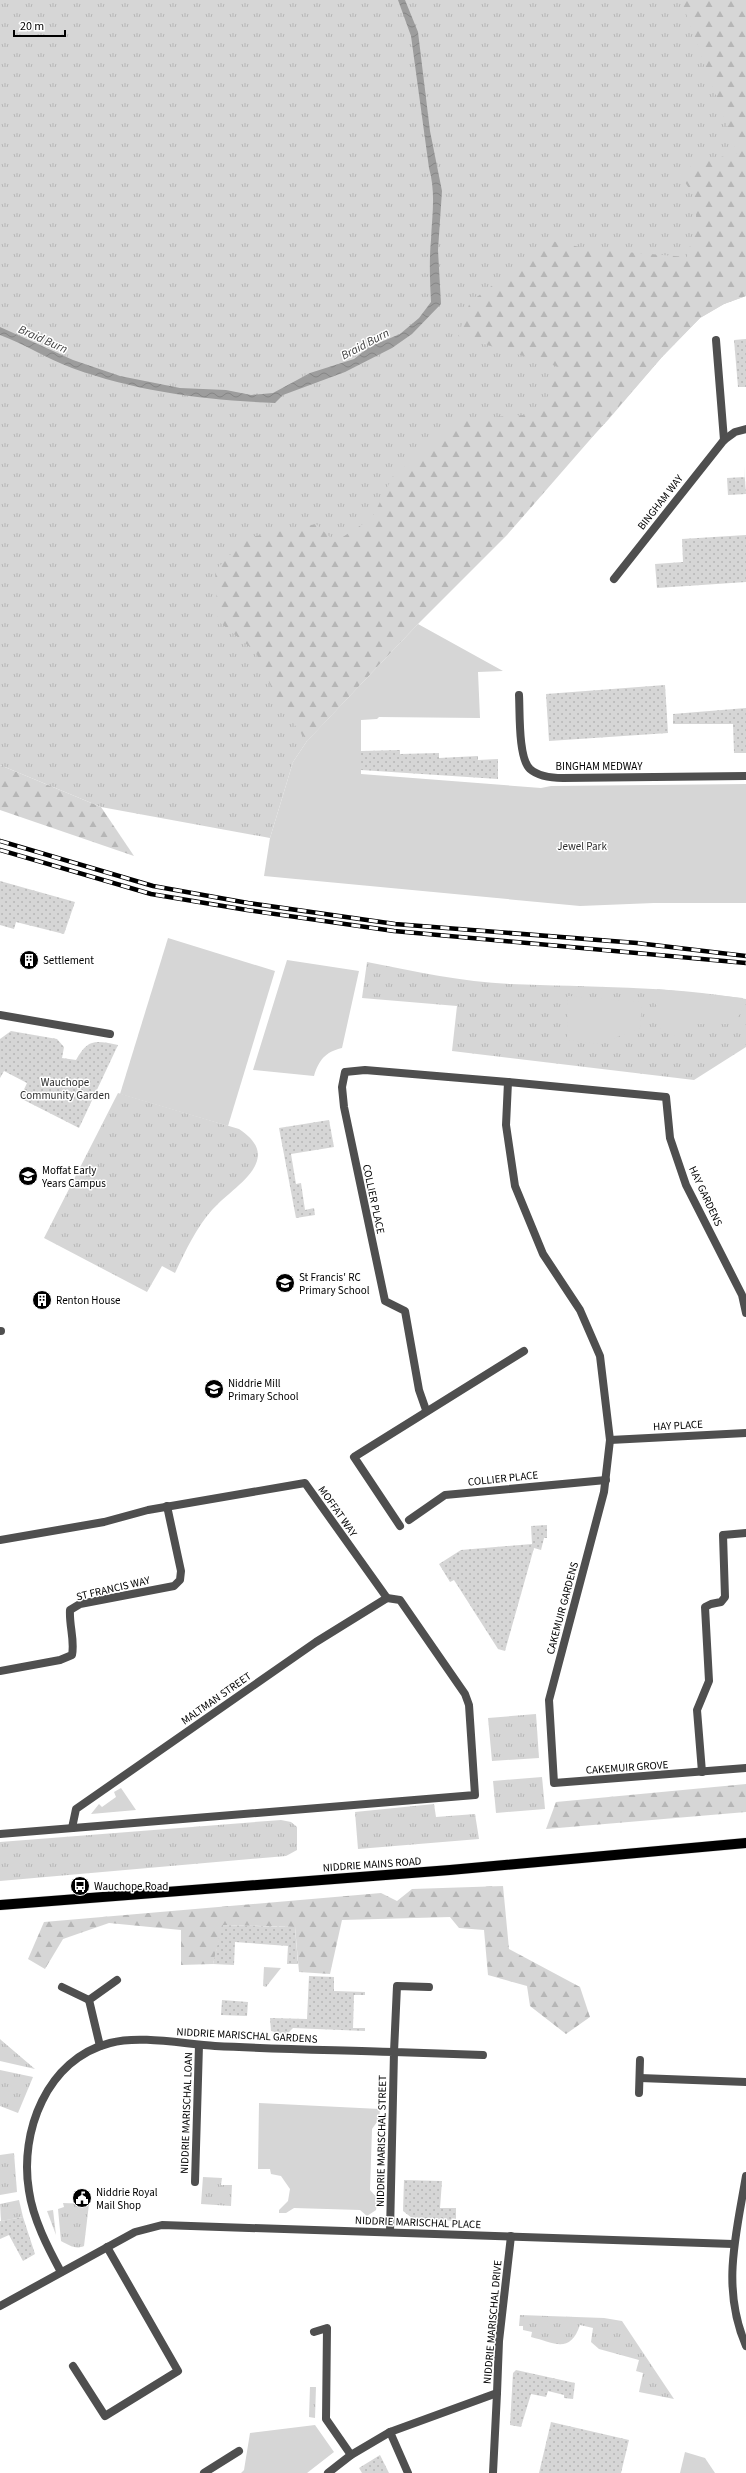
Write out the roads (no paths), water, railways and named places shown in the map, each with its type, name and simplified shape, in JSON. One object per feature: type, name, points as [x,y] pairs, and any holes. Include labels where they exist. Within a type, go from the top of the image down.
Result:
[{"type":"main road","name":"NIDDRIE MAINS ROAD","points":[[0,1905],[450,1870],[746,1843]]},
{"type":"street","points":[[716,340],[724,440]]},
{"type":"street","name":"BINGHAM WAY","points":[[614,579],[724,440],[735,432],[746,428]]},
{"type":"street","name":"BINGHAM MEDWAY","points":[[519,695],[524,758],[529,768],[540,774],[563,778],[746,776]]},
{"type":"street","points":[[0,1015],[110,1034]]},
{"type":"street","name":"COLLIER PLACE","points":[[426,1410],[419,1390],[404,1311],[385,1301],[342,1087],[345,1072],[354,1070],[439,1077]]},
{"type":"street","name":"HAY GARDENS","points":[[439,1077],[666,1097],[670,1138],[686,1185],[742,1294],[746,1313]]},
{"type":"street","points":[[508,1082],[506,1125],[515,1186],[543,1254],[580,1310],[600,1356],[610,1440]]},
{"type":"street","points":[[400,1526],[354,1457],[426,1410],[524,1351]]},
{"type":"street","name":"HAY PLACE","points":[[610,1440],[746,1433]]},
{"type":"street","name":"CAKEMUIR GARDENS","points":[[554,1783],[549,1700],[606,1480],[610,1440]]},
{"type":"street","name":"COLLIER PLACE","points":[[409,1520],[445,1495],[606,1480]]},
{"type":"street","name":"MOFFAT WAY","points":[[0,1540],[104,1522],[167,1506],[305,1483],[386,1598]]},
{"type":"street","name":"ST FRANCIS WAY","points":[[0,1671],[60,1660],[72,1655],[74,1644],[69,1620],[70,1610],[80,1604],[174,1586],[180,1580],[180,1570],[167,1506]]},
{"type":"street","points":[[702,1772],[697,1710],[709,1682],[705,1607],[720,1602],[725,1597],[723,1535],[746,1533]]},
{"type":"street","points":[[0,1834],[475,1795],[469,1705],[465,1694],[400,1600],[386,1598]]},
{"type":"street","name":"MALTMAN STREET","points":[[72,1828],[76,1809],[316,1642],[386,1598]]},
{"type":"street","name":"CAKEMUIR GROVE","points":[[554,1783],[746,1768]]},
{"type":"street","points":[[89,2000],[117,1980]]},
{"type":"street","name":"NIDDRIE MARISCHAL STREET","points":[[390,2232],[397,1986],[429,1987]]},
{"type":"street","points":[[62,1987],[89,2000]]},
{"type":"street","points":[[89,2000],[100,2046]]},
{"type":"street","name":"NIDDRIE MARISCHAL GARDENS","points":[[61,2272],[38,2222],[29,2192],[27,2158],[30,2138],[40,2107],[53,2082],[64,2068],[77,2058],[100,2046],[133,2040],[199,2045],[394,2052]]},
{"type":"street","name":"NIDDRIE MARISCHAL LOAN","points":[[195,2182],[199,2045]]},
{"type":"street","points":[[394,2052],[483,2055]]},
{"type":"street","points":[[640,2060],[640,2093]]},
{"type":"street","points":[[640,2078],[746,2082]]},
{"type":"street","points":[[746,2176],[743,2205],[733,2244],[733,2299],[738,2328],[746,2346]]},
{"type":"street","name":"NIDDRIE MARISCHAL PLACE","points":[[0,2306],[135,2232],[162,2225],[733,2244]]},
{"type":"street","name":"NIDDRIE MARISCHAL DRIVE","points":[[328,2473],[351,2455],[390,2432],[497,2393],[498,2355],[511,2236]]},
{"type":"street","points":[[73,2366],[105,2416],[178,2371],[107,2248]]},
{"type":"street","points":[[314,2332],[327,2328],[326,2419],[351,2455]]},
{"type":"street","points":[[493,2473],[497,2393]]},
{"type":"street","points":[[390,2432],[408,2473]]},
{"type":"street","points":[[204,2473],[239,2451]]},
{"type":"water","points":[[398,0],[405,0],[418,32],[430,131],[442,191],[438,250],[441,304],[412,334],[392,348],[345,372],[283,395],[275,403],[197,397],[147,389],[122,383],[72,368],[0,335],[0,327],[73,360],[120,376],[180,388],[226,390],[251,395],[273,393],[310,373],[354,359],[369,347],[400,334],[419,318],[431,302],[430,248],[433,195],[411,36]]},
{"type":"railway","points":[[0,841],[153,886],[248,903],[395,924],[637,943],[746,956]]},
{"type":"railway","points":[[0,850],[151,894],[247,910],[394,931],[746,963]]},
{"type":"place","name":"Settlement","points":[[29,960]]},
{"type":"place","name":"Moffat Early Years Campus","points":[[28,1176]]},
{"type":"place","name":"St Francis' RC Primary School","points":[[285,1283]]},
{"type":"place","name":"Renton House","points":[[42,1300]]},
{"type":"place","name":"Niddrie Mill Primary School","points":[[214,1389]]},
{"type":"place","name":"Wauchope Road","points":[[80,1886]]},
{"type":"place","name":"Niddrie Royal Mail Shop","points":[[82,2198]]},
{"type":"water label","name":"Braid Burn","points":[[43,339]]},
{"type":"water label","name":"Braid Burn","points":[[365,344]]},
{"type":"park label","name":"Jewel Park","points":[[582,846]]},
{"type":"park label","name":"Wauchope Community Garden","points":[[65,1088]]}]
